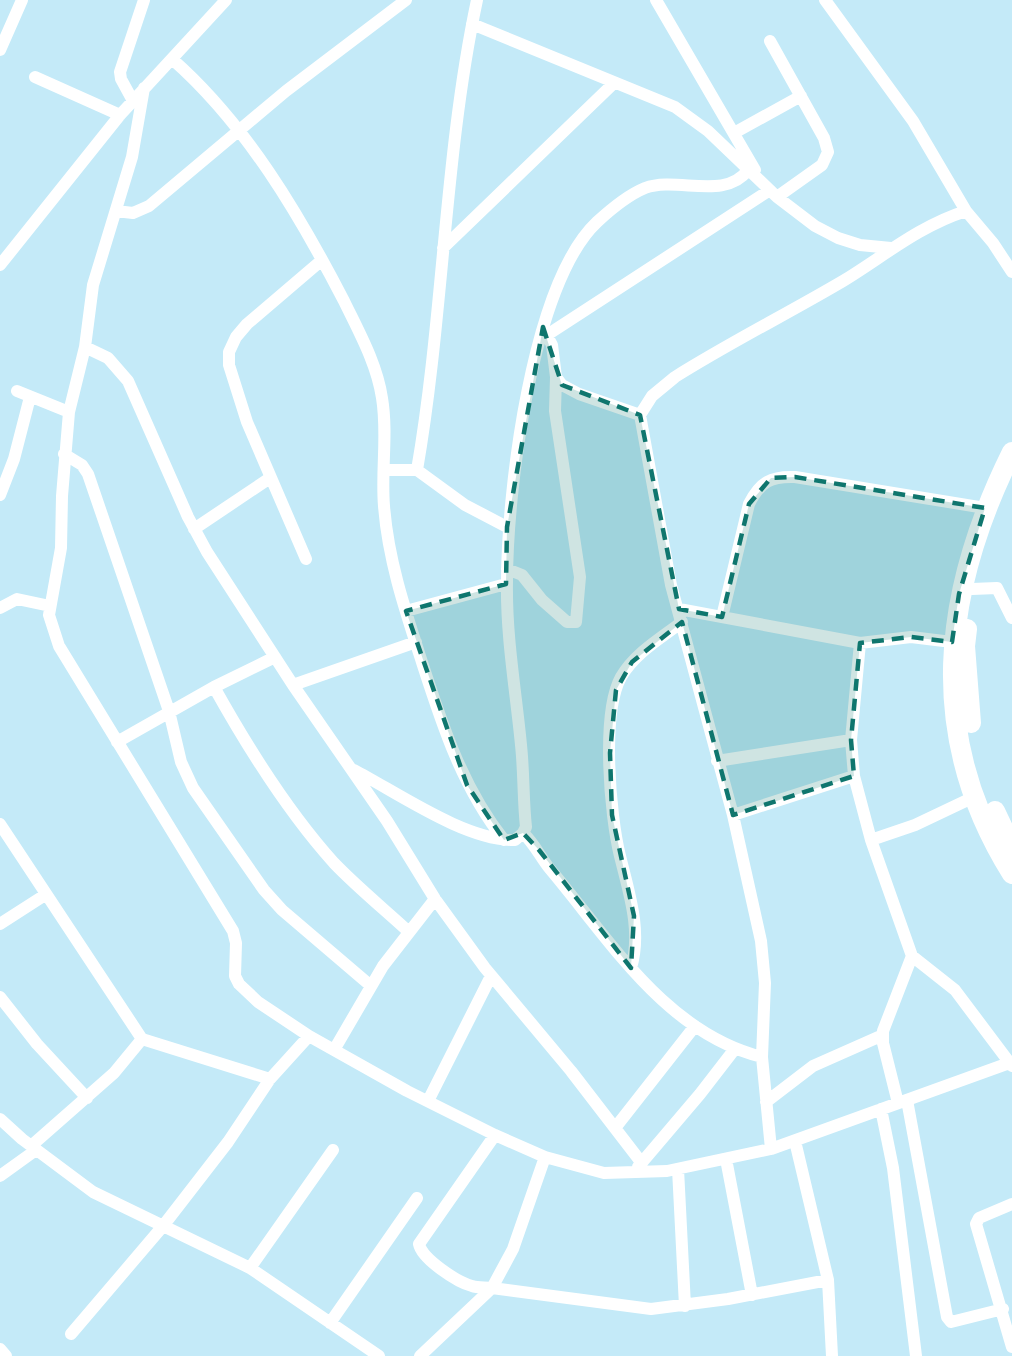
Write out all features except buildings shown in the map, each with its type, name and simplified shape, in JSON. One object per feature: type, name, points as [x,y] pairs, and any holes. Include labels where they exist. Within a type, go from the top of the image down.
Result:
[{"type":"main road","points":[[1012,452],[985,508],[959,594],[952,642],[960,746],[974,797],[1000,855],[1012,874]]},
{"type":"main road","points":[[1012,479],[989,532],[972,589],[965,646],[974,745],[990,800],[1012,847]]},
{"type":"street","points":[[0,50],[22,0]]},
{"type":"street","points":[[133,101],[121,79],[120,72],[144,0]]},
{"type":"street","points":[[0,265],[120,115],[226,0]]},
{"type":"street","points":[[116,211],[141,211],[334,53],[406,0]]},
{"type":"street","points":[[417,470],[438,319],[443,248],[462,71],[477,0]]},
{"type":"street","points":[[656,0],[734,132],[760,181]]},
{"type":"street","points":[[825,0],[913,121],[966,211],[993,243],[1012,272]]},
{"type":"street","points":[[472,24],[644,93],[693,118],[773,194],[815,226],[838,238],[860,245],[891,248]]},
{"type":"street","points":[[545,331],[822,165],[828,152],[824,138],[770,41]]},
{"type":"street","points":[[172,59],[203,88],[239,132],[288,203],[322,260],[376,370],[383,407],[387,533],[406,611],[436,704],[467,785],[504,840]]},
{"type":"street","points":[[35,76],[120,115]]},
{"type":"street","points":[[443,248],[614,82]]},
{"type":"street","points":[[144,88],[136,139],[95,277],[85,347],[69,412],[64,454],[62,548],[50,606],[52,629],[59,646],[233,930],[236,943],[235,976],[239,984],[258,1002],[309,1036],[495,1135],[545,1157],[604,1173],[632,1174],[678,1169],[771,1149],[1011,1064],[955,990],[912,956],[871,840],[854,776],[851,740],[860,643]]},
{"type":"street","points":[[734,132],[801,96]]},
{"type":"street","points":[[353,770],[454,824],[485,837],[515,840],[523,833],[526,827],[525,786],[506,584],[507,527],[528,393],[545,331],[571,255],[596,223],[614,208],[645,188],[662,185],[723,186],[738,180],[748,170]]},
{"type":"street","points":[[771,1149],[762,1057],[765,983],[761,941],[733,815],[671,585],[640,415],[652,396],[675,377],[845,280],[891,248],[939,220],[966,211]]},
{"type":"street","points":[[306,559],[270,478],[234,384],[229,365],[229,352],[247,324],[322,260]]},
{"type":"street","points":[[507,569],[522,575],[542,600],[567,622],[576,622],[580,577],[555,411],[554,353],[545,331]]},
{"type":"street","points":[[85,347],[108,358],[128,381],[194,529],[293,685],[353,770],[435,899],[491,976],[571,1071],[641,1162]]},
{"type":"street","points":[[556,377],[570,390],[640,415]]},
{"type":"street","points":[[17,391],[69,412]]},
{"type":"street","points":[[0,495],[14,459],[30,398]]},
{"type":"street","points":[[64,454],[86,469],[169,711],[186,776],[244,864],[282,910],[371,986]]},
{"type":"street","points":[[384,470],[417,470],[465,505],[507,527]]},
{"type":"street","points":[[722,617],[749,504],[755,492],[771,478],[795,477],[985,508]]},
{"type":"street","points":[[194,529],[270,478]]},
{"type":"street","points":[[406,611],[506,584]]},
{"type":"street","points":[[972,589],[997,588],[1012,618]]},
{"type":"street","points":[[0,608],[17,599],[50,606]]},
{"type":"street","points":[[679,609],[860,643],[911,637],[952,642]]},
{"type":"street","points":[[631,968],[635,943],[634,916],[618,848],[611,805],[612,706],[621,677],[632,662],[682,622]]},
{"type":"street","points":[[293,685],[416,642]]},
{"type":"street","points":[[117,742],[169,711],[275,657]]},
{"type":"street","points":[[214,687],[254,754],[319,845],[409,932]]},
{"type":"street","points":[[717,761],[851,740]]},
{"type":"street","points":[[733,815],[854,776]]},
{"type":"street","points":[[871,840],[915,825],[974,797]]},
{"type":"street","points":[[0,824],[141,1039],[270,1079]]},
{"type":"street","points":[[523,833],[539,850],[548,866],[631,968],[668,1005],[695,1026],[734,1050],[762,1057]]},
{"type":"street","points":[[0,924],[45,895]]},
{"type":"street","points":[[334,1050],[371,986],[435,899]]},
{"type":"street","points":[[912,956],[883,1035],[902,1102],[947,1317],[951,1322],[1003,1309]]},
{"type":"street","points":[[428,1101],[491,976]]},
{"type":"street","points":[[0,997],[37,1044],[87,1098]]},
{"type":"street","points":[[615,1128],[695,1026]]},
{"type":"street","points":[[765,1102],[813,1066],[883,1035]]},
{"type":"street","points":[[71,1334],[163,1226],[241,1124],[270,1079],[309,1036]]},
{"type":"street","points":[[0,1176],[34,1148],[122,1065],[141,1039]]},
{"type":"street","points":[[632,1174],[734,1050]]},
{"type":"street","points":[[881,1109],[893,1168],[916,1356]]},
{"type":"street","points":[[0,1119],[34,1148],[93,1192],[250,1268],[379,1356]]},
{"type":"street","points":[[495,1135],[419,1244],[422,1251],[457,1279],[472,1286],[651,1309],[685,1306],[828,1280]]},
{"type":"street","points":[[795,1141],[828,1280],[832,1356]]},
{"type":"street","points":[[250,1268],[333,1150]]},
{"type":"street","points":[[420,1356],[492,1288],[513,1249],[545,1157]]},
{"type":"street","points":[[726,1159],[752,1295]]},
{"type":"street","points":[[678,1169],[685,1306]]},
{"type":"street","points":[[330,1323],[417,1198]]},
{"type":"street","points":[[1012,1204],[979,1218],[976,1224],[1003,1309],[1012,1347]]},
{"type":"street","points":[[0,1349],[6,1356]]},
{"type":"highlighted area","points":[[543,327],[562,385],[640,415],[679,609],[722,617],[749,504],[771,478],[795,477],[985,508],[959,594],[952,642],[911,637],[860,643],[851,740],[854,776],[733,815],[682,622],[632,662],[616,690],[610,753],[612,815],[634,916],[631,968],[539,850],[523,833],[504,840],[467,785],[406,611],[506,584],[507,527]]}]
